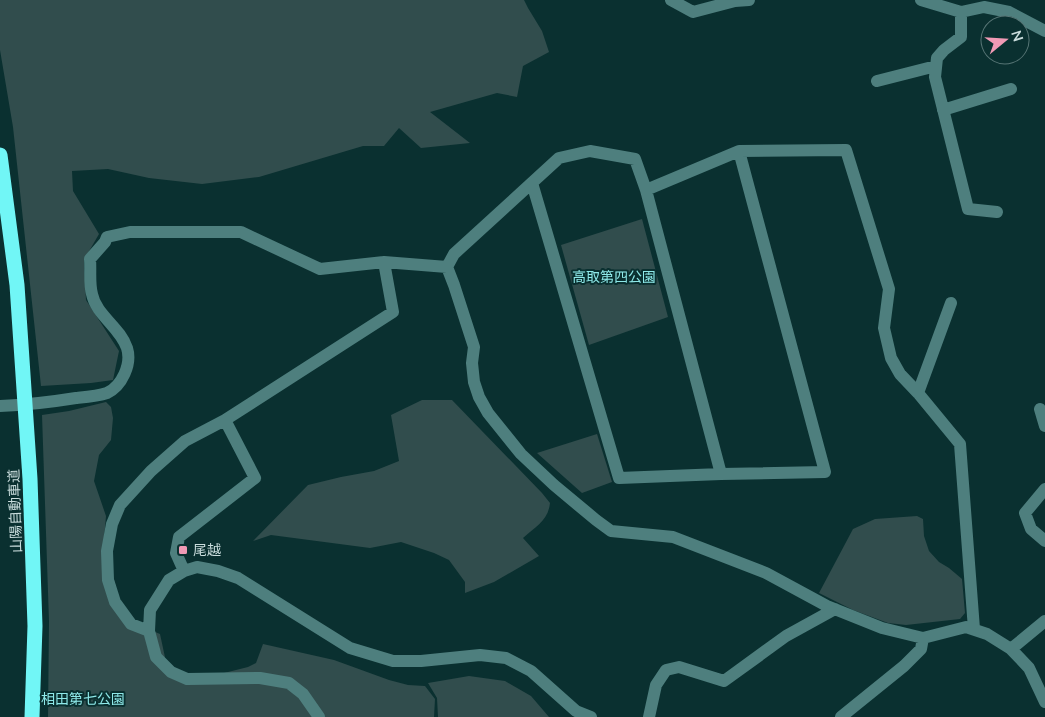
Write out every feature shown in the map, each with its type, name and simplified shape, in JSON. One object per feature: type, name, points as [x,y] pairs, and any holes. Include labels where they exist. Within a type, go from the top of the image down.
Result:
[{"type":"highway","name":"山陽自動車道","points":[[0,155],[17,286],[30,479],[35,626],[32,717]]},
{"type":"street","points":[[671,0],[693,12],[734,1],[749,0]]},
{"type":"street","points":[[921,0],[961,12],[984,7],[1009,12],[1045,31]]},
{"type":"street","points":[[961,12],[961,38],[944,50],[937,58],[935,77],[968,209],[997,212]]},
{"type":"street","points":[[877,81],[936,66]]},
{"type":"street","points":[[943,110],[1011,89]]},
{"type":"street","points":[[646,190],[739,152],[846,150],[889,289],[884,328],[891,358],[900,374],[960,444],[974,629]]},
{"type":"street","points":[[721,474],[646,190],[635,159],[590,151],[559,158],[454,254],[447,267],[474,347],[472,363],[474,382],[479,397],[488,413],[521,454],[611,531],[673,537],[766,573],[836,609],[882,628],[923,638],[966,626],[987,634],[1010,649],[1029,668],[1045,702]]},
{"type":"street","points":[[532,183],[619,478],[825,472],[739,152]]},
{"type":"street","points":[[0,406],[37,404],[107,393],[118,385],[129,364],[127,349],[120,333],[100,312],[92,294],[90,259],[107,237],[130,232],[241,232],[320,269],[384,262],[447,267]]},
{"type":"street","points":[[149,631],[130,624],[115,602],[108,580],[107,551],[112,524],[120,505],[151,471],[185,441],[225,420],[393,312],[384,262]]},
{"type":"street","points":[[918,393],[951,303]]},
{"type":"street","points":[[1040,409],[1045,426]]},
{"type":"street","points":[[184,571],[176,553],[179,537],[255,478],[225,420]]},
{"type":"street","points":[[1045,488],[1026,512],[1031,529],[1045,541]]},
{"type":"street","points":[[319,717],[303,694],[289,684],[260,678],[187,679],[171,672],[156,657],[149,631],[150,610],[170,580],[184,571],[197,567],[218,571],[238,578],[350,648],[393,661],[420,661],[480,655],[506,658],[531,671],[576,711],[592,717]]},
{"type":"street","points":[[649,717],[656,685],[666,670],[679,667],[724,681],[786,636],[836,609]]},
{"type":"street","points":[[1010,649],[1045,621]]},
{"type":"street","points":[[841,717],[904,666],[921,649],[923,638]]},
{"type":"green space","points":[[0,0],[524,0],[542,31],[549,52],[523,66],[517,97],[497,93],[430,112],[470,143],[421,148],[399,128],[384,146],[363,146],[259,177],[202,184],[149,178],[108,169],[72,171],[73,191],[99,234],[84,260],[86,300],[119,351],[113,380],[41,386],[13,127],[0,50]]},
{"type":"green space","name":"高取第四公園","points":[[642,219],[668,317],[589,345],[561,245]]},
{"type":"green space","points":[[422,400],[452,400],[550,503],[544,519],[523,538],[539,556],[494,582],[465,593],[465,582],[449,560],[401,542],[370,548],[271,535],[253,541],[308,485],[374,471],[399,461],[391,415]]},
{"type":"green space","name":"相田第七公園","points":[[106,402],[111,407],[113,418],[111,440],[99,455],[94,481],[106,516],[104,540],[124,619],[160,634],[166,662],[182,673],[220,674],[256,663],[263,644],[334,660],[408,685],[425,686],[435,699],[434,717],[48,717],[49,621],[42,415]]},
{"type":"green space","points":[[597,434],[612,482],[582,493],[537,453]]},
{"type":"green space","points":[[917,516],[923,519],[924,536],[929,551],[939,562],[962,579],[965,613],[960,619],[906,625],[888,623],[853,610],[819,593],[853,529],[875,519]]},
{"type":"green space","points":[[469,676],[505,681],[531,696],[549,717],[438,717],[437,698],[428,683]]},
{"type":"place","name":"尾越","points":[[183,550]]}]
